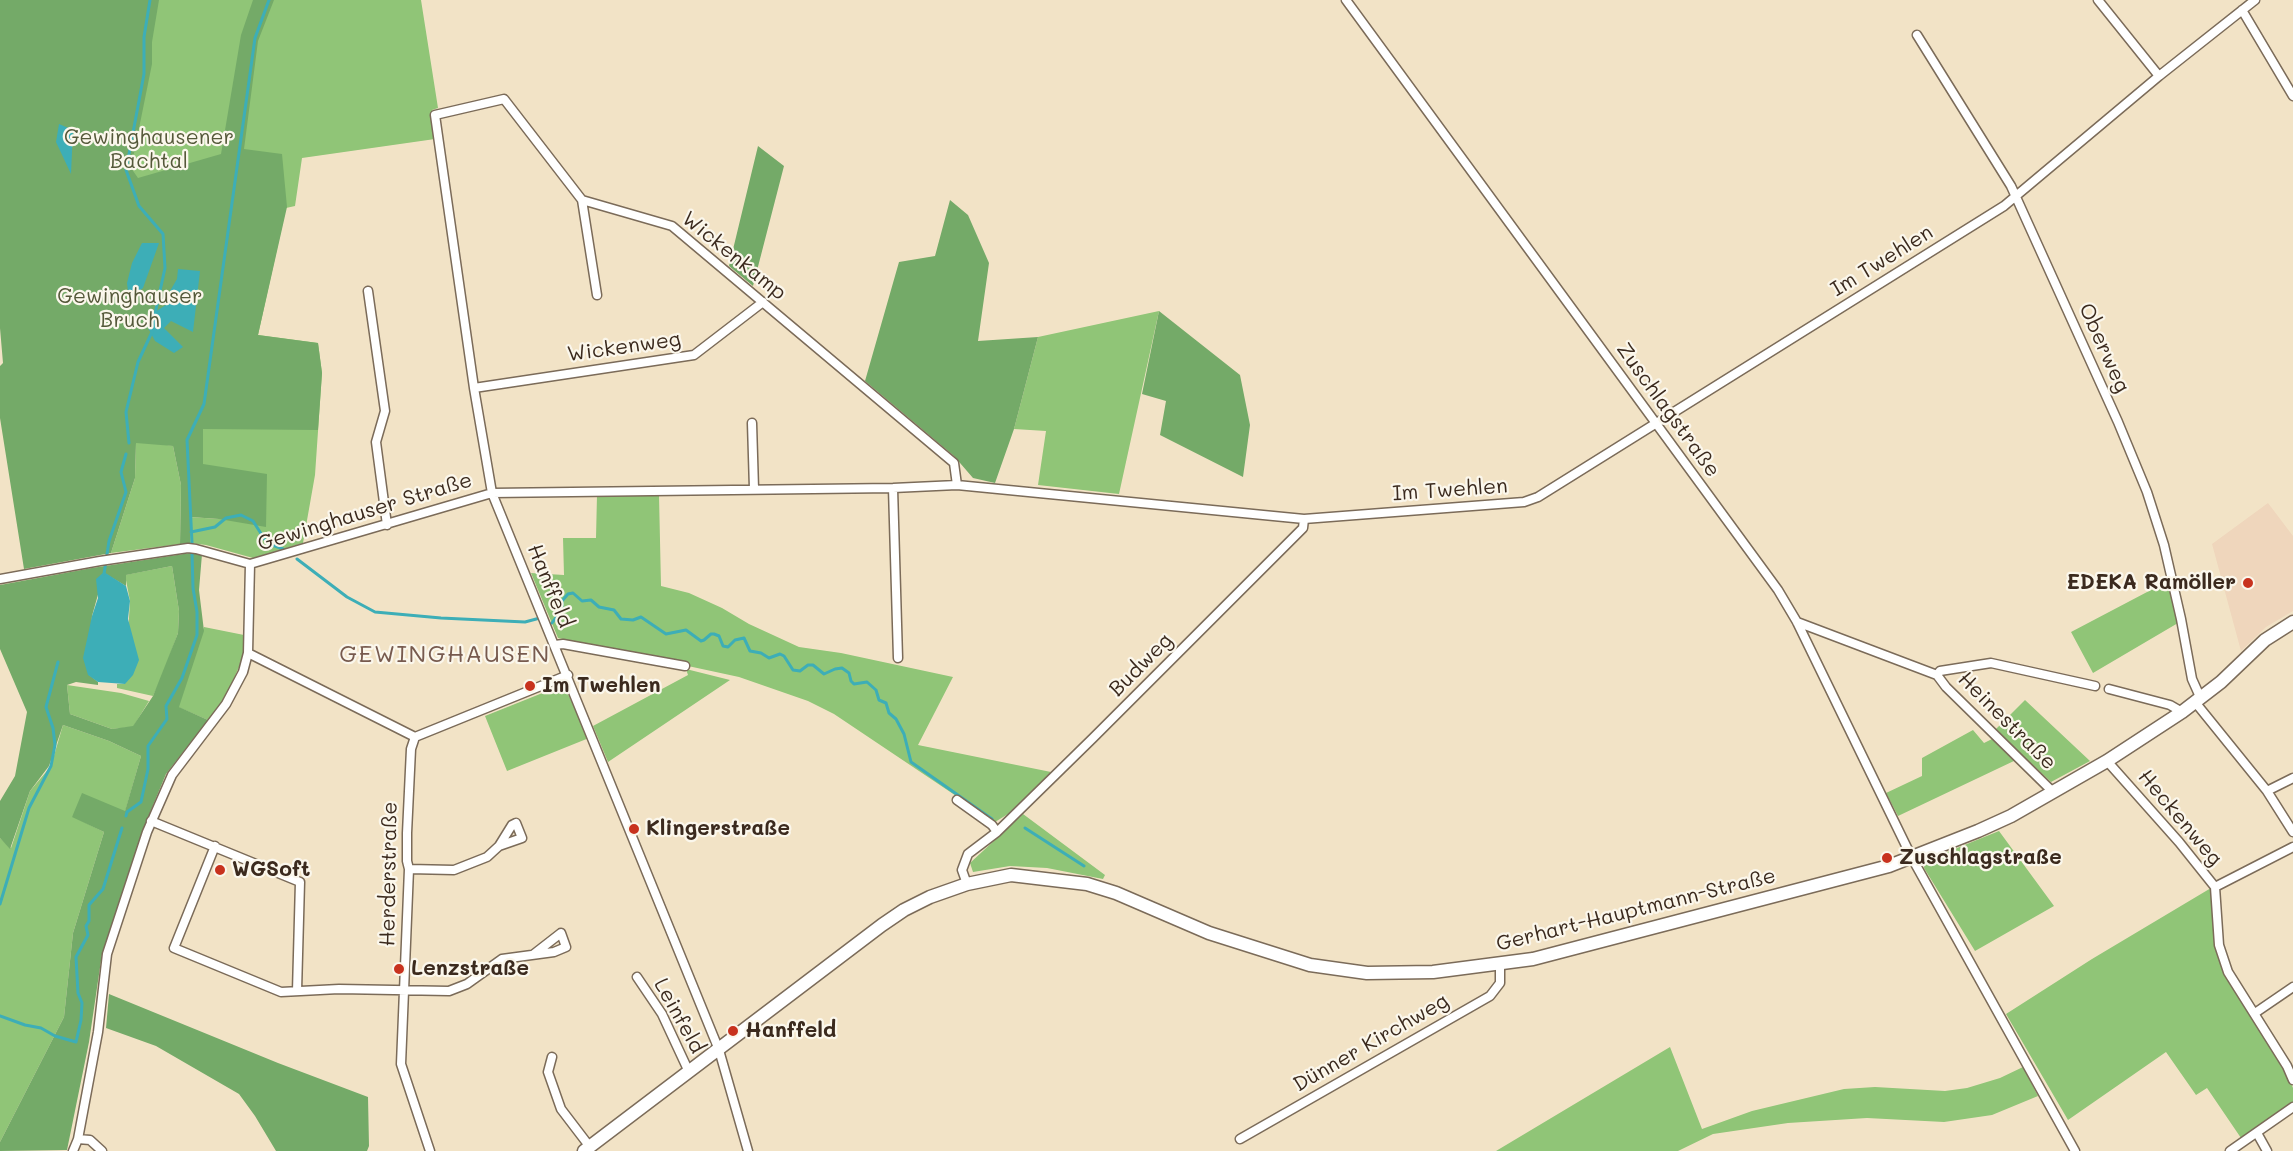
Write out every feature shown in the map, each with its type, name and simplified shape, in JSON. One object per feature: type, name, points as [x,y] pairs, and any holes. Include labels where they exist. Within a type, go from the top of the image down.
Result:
[{"type":"street","name":"Zuschlagstraße","points":[[1346,0],[1778,590],[1797,622],[1912,858],[2075,1151]]},
{"type":"street","points":[[2098,0],[2159,76]]},
{"type":"street","name":"Im Twehlen","points":[[492,493],[893,488],[957,485],[1304,519],[1524,502],[1538,497],[2016,197],[2159,76],[2255,0]]},
{"type":"street","points":[[2242,10],[2293,96]]},
{"type":"street","name":"Oberweg","points":[[1917,35],[2016,197],[2118,422],[2147,492],[2164,544],[2198,700]]},
{"type":"street","name":"Hanffeld","points":[[582,200],[504,99],[435,115],[474,388],[492,493],[718,1050],[748,1151]]},
{"type":"street","points":[[582,200],[597,295]]},
{"type":"street","name":"Wickenkamp","points":[[582,200],[672,226],[954,464],[957,485]]},
{"type":"street","points":[[368,291],[385,411],[376,442],[387,525]]},
{"type":"street","name":"Wickenweg","points":[[474,388],[694,355],[763,302]]},
{"type":"street","points":[[752,423],[754,489]]},
{"type":"street","points":[[893,488],[898,657]]},
{"type":"street","name":"Gewinghauser Straße","points":[[0,579],[100,561],[192,549],[250,564],[492,493]]},
{"type":"street","name":"Budweg","points":[[967,884],[962,870],[968,854],[997,832],[1304,528],[1304,519]]},
{"type":"street","points":[[73,1151],[78,1139],[99,1032],[107,954],[152,821],[172,775],[226,704],[243,672],[248,653],[250,564]]},
{"type":"street","name":"Heinestraße","points":[[1797,622],[1937,675],[1946,687],[2053,792]]},
{"type":"street","name":"Gerhart-Hauptmann-Straße","points":[[587,1149],[857,943],[904,910],[930,897],[967,884],[1011,875],[1087,884],[1116,893],[1209,933],[1310,965],[1367,973],[1434,972],[1533,959],[1833,882],[1912,858],[1978,831],[2107,761],[2182,712],[2265,640],[2293,622]]},
{"type":"street","points":[[555,645],[563,644],[685,666]]},
{"type":"street","points":[[248,653],[415,737],[567,675]]},
{"type":"street","name":"Heinestraße","points":[[1937,675],[1940,671],[1991,663],[2095,686]]},
{"type":"street","points":[[2109,689],[2170,705],[2182,712]]},
{"type":"street","points":[[2198,700],[2267,791],[2293,832]]},
{"type":"street","name":"Herderstraße","points":[[415,737],[411,749],[407,833],[409,869],[401,1064],[430,1151]]},
{"type":"street","name":"Heckenweg","points":[[2107,761],[2179,842],[2215,887],[2293,847]]},
{"type":"street","points":[[2267,791],[2293,778]]},
{"type":"street","points":[[957,800],[992,825],[997,832]]},
{"type":"street","points":[[152,821],[300,882],[297,991]]},
{"type":"street","points":[[215,846],[174,948],[282,992],[449,991],[467,984],[502,958],[534,954]]},
{"type":"street","points":[[409,869],[454,870],[487,857],[499,846]]},
{"type":"street","points":[[2215,887],[2219,945],[2228,972],[2287,1066],[2293,1080]]},
{"type":"street","name":"Dünner Kirchweg","points":[[1240,1139],[1490,996],[1500,983],[1500,965]]},
{"type":"street","name":"Leinfeld","points":[[637,977],[662,1014],[690,1072]]},
{"type":"street","points":[[2255,1013],[2293,987]]},
{"type":"street","points":[[552,1057],[548,1072],[561,1108],[587,1149]]},
{"type":"street","points":[[2230,1151],[2293,1107]]},
{"type":"street","points":[[2257,1133],[2267,1151]]},
{"type":"street","points":[[78,1139],[90,1140],[102,1151]]},
{"type":"shaded area","points":[[2268,503],[2293,536],[2293,611],[2266,627],[2241,651],[2212,544]]},
{"type":"green space","name":"Gewinghauser Bruch","points":[[0,0],[421,0],[438,108],[432,110],[435,139],[302,158],[295,206],[286,208],[258,335],[318,343],[322,373],[315,475],[303,543],[253,558],[190,543],[189,517],[219,519],[203,464],[203,429],[241,429],[0,328]]},
{"type":"green space","name":"Gewinghauser Bruch","points":[[0,0],[159,0],[152,42],[152,64],[131,168],[138,178],[221,154],[241,35],[253,0],[274,0],[258,41],[244,149],[282,154],[287,207],[258,335],[318,343],[322,373],[318,430],[203,429],[203,464],[267,474],[266,527],[219,519],[190,517],[190,543],[180,544],[181,485],[173,446],[136,443],[135,478],[111,553],[24,569],[0,418],[0,366],[3,363],[0,328]]},
{"type":"green space","points":[[758,146],[784,166],[753,286],[729,266]]},
{"type":"green space","points":[[950,200],[968,215],[989,263],[978,341],[1038,337],[1014,429],[995,483],[973,478],[954,456],[865,381],[899,262],[935,256]]},
{"type":"green space","points":[[1159,311],[1119,494],[1038,485],[1046,431],[1014,429],[1038,337]]},
{"type":"green space","points":[[1159,311],[1240,375],[1250,425],[1243,477],[1160,435],[1166,401],[1142,394]]},
{"type":"green space","points":[[148,442],[173,446],[181,485],[180,544],[111,553],[135,478],[136,443]]},
{"type":"green space","points":[[597,495],[659,495],[661,586],[689,593],[799,647],[841,653],[953,677],[918,745],[1051,772],[1008,814],[995,822],[834,714],[808,701],[739,677],[558,638],[531,573],[564,575],[563,538],[596,538]]},
{"type":"green space","points":[[190,553],[202,554],[199,590],[204,631],[179,707],[208,720],[166,774],[144,827],[102,954],[89,1042],[67,1150],[0,1151],[0,1142],[64,1017],[73,933],[104,832],[72,817],[82,793],[125,811],[141,756],[109,741],[63,725],[49,766],[30,791],[10,849],[0,838],[0,801],[15,776],[27,712],[0,649],[0,585]],"holes":[[[172,566],[179,611],[178,633],[153,696],[133,726],[112,729],[70,714],[67,685],[76,682],[98,685],[98,682],[88,674],[92,616],[104,573],[126,586],[126,575]]]},
{"type":"green space","points":[[172,566],[179,611],[178,633],[161,679],[153,696],[117,688],[117,684],[125,684],[130,601],[125,575]]},
{"type":"green space","points":[[2168,581],[2178,623],[2093,673],[2071,632]]},
{"type":"green space","points":[[204,627],[244,635],[243,658],[224,701],[208,720],[178,707]]},
{"type":"green space","points":[[686,669],[730,680],[608,762],[593,726],[688,675]]},
{"type":"green space","points":[[67,685],[121,693],[149,701],[133,727],[112,729],[70,714]]},
{"type":"green space","points":[[560,686],[566,690],[589,738],[507,771],[485,716]]},
{"type":"green space","points":[[2025,700],[2090,761],[2051,782],[1995,730]]},
{"type":"green space","points":[[63,725],[109,741],[141,756],[125,812],[72,816],[104,832],[73,933],[64,1017],[0,1142],[0,838],[11,848],[30,791],[51,766]]},
{"type":"green space","points":[[1973,730],[1984,743],[1994,738],[2016,760],[1898,816],[1886,793],[1922,776],[1922,758]]},
{"type":"green space","points":[[1023,814],[1105,875],[1103,879],[1047,868],[1010,866],[973,872],[970,863]]},
{"type":"green space","points":[[1999,831],[2054,906],[1975,951],[1924,868],[1925,861]]},
{"type":"green space","points":[[2211,888],[2217,945],[2285,1068],[2293,1088],[2293,1103],[2241,1138],[2207,1088],[2196,1095],[2166,1052],[2068,1120],[2006,1014],[2092,959]]},
{"type":"green space","points":[[109,994],[368,1097],[369,1146],[367,1151],[276,1151],[239,1094],[156,1046],[106,1028]]},
{"type":"green space","points":[[1670,1047],[1702,1129],[1752,1111],[1844,1089],[1875,1087],[1945,1091],[1967,1088],[2000,1078],[2023,1067],[2038,1096],[1992,1115],[1944,1122],[1867,1118],[1788,1123],[1713,1134],[1678,1151],[1496,1151]]},
{"type":"water","points":[[59,124],[73,130],[71,174],[56,142]]},
{"type":"water","points":[[142,243],[159,243],[143,288],[129,299],[127,283],[132,263]]},
{"type":"water","points":[[178,269],[200,271],[193,332],[171,321],[164,328],[183,347],[174,353],[155,341],[146,324],[155,312],[172,301],[182,301],[183,294],[170,291],[177,279]]},
{"type":"water","points":[[104,572],[126,586],[130,601],[128,619],[139,660],[133,675],[125,684],[98,682],[88,675],[83,658],[98,598],[96,579]]},
{"type":"waterway","points":[[150,0],[144,37],[144,74],[126,170],[139,206],[163,234],[165,268],[155,314]]},
{"type":"waterway","points":[[192,543],[187,440],[204,404],[255,38],[269,0]]},
{"type":"waterway","points":[[129,443],[126,412],[138,362],[152,332]]},
{"type":"waterway","points":[[104,574],[109,541],[126,492],[121,472],[126,454]]},
{"type":"waterway","points":[[191,532],[215,527],[226,518],[241,515],[253,521],[267,543],[283,549]]},
{"type":"waterway","points":[[126,816],[127,812],[141,802],[148,769],[148,746],[167,719],[166,706],[182,678],[197,635],[192,553]]},
{"type":"waterway","points":[[297,559],[347,597],[375,612],[525,622],[540,618]]},
{"type":"waterway","points":[[552,623],[562,609],[562,601],[568,594],[573,593],[582,601],[591,600],[599,607],[614,610],[621,619],[633,620],[641,617],[666,634],[686,630],[701,641],[714,634],[719,636],[723,646],[728,647],[735,640],[744,638],[750,651],[761,653],[769,658],[780,654],[784,656],[793,670],[800,671],[808,665],[813,665],[824,674],[842,668],[849,673],[854,684],[867,682],[876,690],[879,700],[886,703],[889,713],[896,719],[904,734],[911,762],[992,819]]},
{"type":"waterway","points":[[0,904],[29,808],[51,766],[55,745],[53,728],[46,707],[58,662]]},
{"type":"waterway","points":[[0,1016],[41,1028],[55,1036],[76,1042],[82,1003],[78,993],[76,957],[88,935],[86,926],[89,921],[89,905],[103,889],[122,828]]},
{"type":"waterway","points":[[1025,828],[1084,866]]},
{"type":"place","name":"EDEKA Ramöller","points":[[2248,583]]},
{"type":"place","name":"Im Twehlen","points":[[530,686]]},
{"type":"place","name":"Klingerstraße","points":[[634,829]]},
{"type":"place","name":"Zuschlagstraße","points":[[1887,858]]},
{"type":"place","name":"WGSoft","points":[[220,870]]},
{"type":"place","name":"Lenzstraße","points":[[399,969]]},
{"type":"place","name":"Hanffeld","points":[[733,1031]]},
{"type":"district","name":"GEWINGHAUSEN","points":[[445,655]]},
{"type":"park label","name":"Gewinghausener Bachtal","points":[[149,150]]}]
